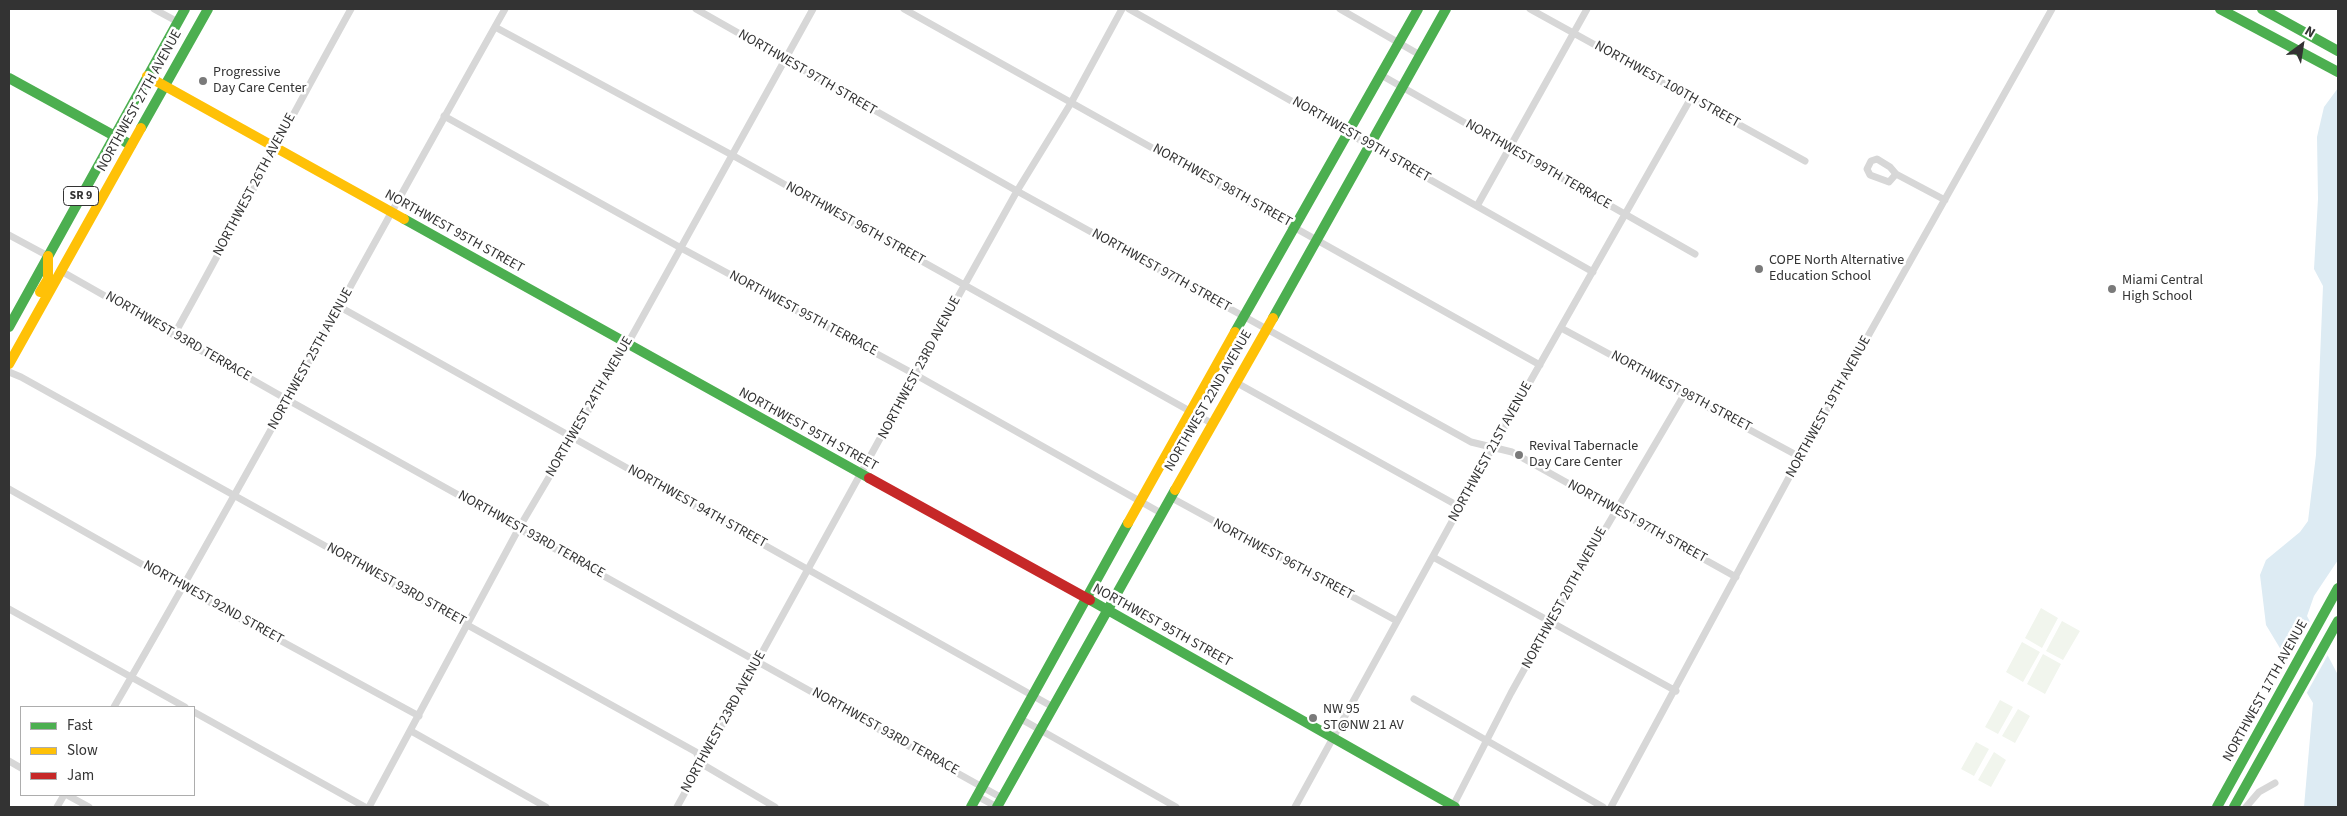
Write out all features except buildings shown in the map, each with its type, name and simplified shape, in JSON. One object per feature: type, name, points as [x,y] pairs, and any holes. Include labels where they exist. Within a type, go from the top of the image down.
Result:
[{"type":"main road","name":"NORTHWEST 27TH AVENUE","points":[[9,327],[186,9]]},
{"type":"main road","name":"NORTHWEST 27TH AVENUE","points":[[9,364],[208,9]]},
{"type":"main road","name":"NORTHWEST 22ND AVENUE","points":[[970,807],[1034,696],[1190,411],[1418,9]]},
{"type":"main road","name":"NORTHWEST 22ND AVENUE","points":[[998,805],[1446,9]]},
{"type":"main road","points":[[2220,9],[2338,72]]},
{"type":"main road","points":[[2262,9],[2338,51]]},
{"type":"main road","name":"NORTHWEST 95TH STREET","points":[[147,76],[862,476],[1107,610],[1454,807]]},
{"type":"main road","points":[[9,78],[131,145]]},
{"type":"main road","points":[[23,338],[20,332],[22,326],[48,279],[48,256],[75,244]]},
{"type":"main road","name":"NORTHWEST 17TH AVENUE","points":[[2217,807],[2338,588]]},
{"type":"main road","name":"NORTHWEST 17TH AVENUE","points":[[2234,807],[2338,621]]},
{"type":"street","points":[[154,9],[178,22]]},
{"type":"street","name":"NORTHWEST 26TH AVENUE","points":[[174,335],[238,220],[274,147],[351,9]]},
{"type":"street","name":"NORTHWEST 25TH AVENUE","points":[[115,706],[288,400],[390,212],[505,9]]},
{"type":"street","name":"NORTHWEST 97TH STREET","points":[[696,9],[1017,191],[1471,442],[1512,452],[1614,511],[1736,577]]},
{"type":"street","name":"NORTHWEST 24TH AVENUE","points":[[369,807],[519,528],[627,345],[813,9]]},
{"type":"street","name":"NORTHWEST 98TH STREET","points":[[904,9],[1540,365]]},
{"type":"street","name":"NORTHWEST 23RD AVENUE","points":[[677,807],[862,476],[964,286],[1017,191],[1071,103],[1122,9]]},
{"type":"street","name":"NORTHWEST 99TH STREET","points":[[1129,9],[1593,272]]},
{"type":"street","points":[[1340,9],[1420,55]]},
{"type":"street","name":"NORTHWEST 100TH STREET","points":[[1530,9],[1805,161]]},
{"type":"street","points":[[1477,206],[1588,9]]},
{"type":"street","name":"NORTHWEST 19TH AVENUE","points":[[1611,807],[1676,691],[1800,457],[2052,9]]},
{"type":"street","name":"NORTHWEST 96TH STREET","points":[[495,27],[732,155],[1213,424]]},
{"type":"street","name":"NORTHWEST 99TH TERRACE","points":[[1381,75],[1508,150],[1695,254]]},
{"type":"street","name":"NORTHWEST 21ST AVENUE","points":[[1295,807],[1334,740],[1493,447],[1691,98]]},
{"type":"street","name":"NORTHWEST 95TH TERRACE","points":[[444,116],[681,248],[916,375],[1161,513]]},
{"type":"street","points":[[1896,174],[1945,200]]},
{"type":"street","points":[[9,235],[48,256]]},
{"type":"street","name":"NORTHWEST 93RD TERRACE","points":[[61,271],[288,400],[983,786],[998,805]]},
{"type":"street","name":"NORTHWEST 94TH STREET","points":[[340,307],[1053,707]]},
{"type":"street","name":"NORTHWEST 98TH STREET","points":[[1561,328],[1800,457]]},
{"type":"street","name":"NORTHWEST 93RD STREET","points":[[9,372],[22,377],[696,752],[702,764],[775,807]]},
{"type":"street","points":[[1237,383],[1460,507]]},
{"type":"street","name":"NORTHWEST 20TH AVENUE","points":[[1454,807],[1511,693],[1614,511],[1684,394]]},
{"type":"street","name":"NORTHWEST 92ND STREET","points":[[9,489],[182,587],[419,716]]},
{"type":"street","name":"NORTHWEST 96TH STREET","points":[[1170,497],[1397,621]]},
{"type":"street","points":[[1433,557],[1676,691]]},
{"type":"street","points":[[9,609],[183,706]]},
{"type":"street","points":[[1414,699],[1603,807]]},
{"type":"street","points":[[195,713],[365,807]]},
{"type":"street","points":[[1021,719],[1176,807]]},
{"type":"street","points":[[411,730],[546,807]]},
{"type":"street","points":[[9,761],[20,767]]},
{"type":"street","points":[[2246,807],[2259,792],[2275,783]]},
{"type":"street","points":[[57,807],[64,796]]},
{"type":"street","points":[[67,796],[89,807]]},
{"type":"street","points":[[977,796],[998,805]]},
{"type":"shaded area","points":[[2338,88],[2338,560],[2314,596],[2307,616],[2338,675],[2337,807],[2304,807],[2313,703],[2266,625],[2260,575],[2266,560],[2300,532],[2308,521],[2316,455],[2323,286],[2314,269],[2318,199],[2317,137],[2324,107]]},
{"type":"shaded area","points":[[2041,608],[2058,618],[2042,648],[2025,638]]},
{"type":"shaded area","points":[[2062,621],[2080,631],[2063,660],[2046,651]]},
{"type":"shaded area","points":[[2022,642],[2040,652],[2023,682],[2006,672]]},
{"type":"shaded area","points":[[2043,654],[2061,664],[2045,694],[2027,684]]},
{"type":"shaded area","points":[[2000,700],[2013,707],[1998,734],[1985,727]]},
{"type":"shaded area","points":[[2018,709],[2030,716],[2015,743],[2002,736]]},
{"type":"shaded area","points":[[1976,742],[1989,749],[1974,776],[1961,769]]},
{"type":"shaded area","points":[[1994,752],[2006,760],[1991,787],[1978,780]]},
{"type":"pier","points":[[2311,619],[2329,653],[2305,696],[2286,664]]},
{"type":"traffic: fast","points":[[9,327],[185,9]]},
{"type":"traffic: fast","points":[[141,128],[208,9]]},
{"type":"traffic: fast","points":[[1235,332],[1418,9]]},
{"type":"traffic: fast","points":[[1273,318],[1446,9]]},
{"type":"traffic: fast","points":[[2220,9],[2338,72]]},
{"type":"traffic: fast","points":[[2262,9],[2338,51]]},
{"type":"traffic: fast","points":[[9,78],[131,145]]},
{"type":"traffic: fast","points":[[404,219],[869,478]]},
{"type":"traffic: fast","points":[[997,807],[1175,490]]},
{"type":"traffic: fast","points":[[971,807],[1128,523]]},
{"type":"traffic: fast","points":[[2217,807],[2338,588]]},
{"type":"traffic: fast","points":[[1090,600],[1455,807]]},
{"type":"traffic: fast","points":[[2234,807],[2338,621]]},
{"type":"traffic: slow","points":[[147,76],[404,219]]},
{"type":"traffic: slow","points":[[9,364],[141,128]]},
{"type":"traffic: slow","points":[[40,292],[48,279],[48,256]]},
{"type":"traffic: slow","points":[[1175,490],[1273,318]]},
{"type":"traffic: slow","points":[[1128,523],[1235,332]]},
{"type":"traffic: jam","points":[[869,478],[1090,600]]},
{"type":"place","name":"Progressive Day Care Center","points":[[203,81]]},
{"type":"place","name":"COPE North Alternative Education School","points":[[1759,269]]},
{"type":"place","name":"Miami Central High School","points":[[2112,289]]},
{"type":"place","name":"Revival Tabernacle Day Care Center","points":[[1519,455]]},
{"type":"place","name":"NW 95 ST@NW 21 AV","points":[[1313,718]]}]
